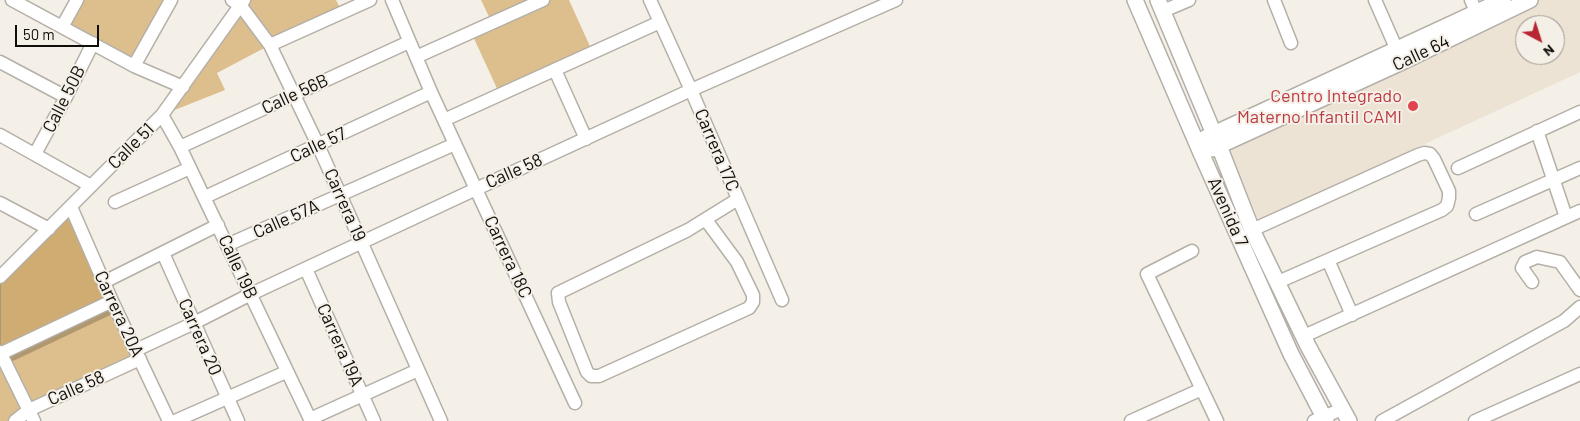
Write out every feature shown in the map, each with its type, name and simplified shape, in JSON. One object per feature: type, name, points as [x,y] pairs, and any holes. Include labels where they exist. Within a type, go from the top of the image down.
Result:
[{"type":"main road","name":"Avenida 7","points":[[1135,0],[1321,420]]},
{"type":"main road","name":"Calle 64","points":[[1199,148],[1400,56],[1476,12],[1503,0]]},
{"type":"main road","name":"Calle 64","points":[[1476,12],[1530,0]]},
{"type":"main road","name":"Avenida 7","points":[[1160,6],[1217,140],[1252,230],[1345,415]]},
{"type":"street","points":[[12,0],[134,66],[182,88]]},
{"type":"street","points":[[62,27],[77,0]]},
{"type":"street","points":[[134,66],[171,0]]},
{"type":"street","points":[[270,45],[370,0]]},
{"type":"street","name":"Carrera 18C","points":[[392,0],[431,92],[576,403]]},
{"type":"street","points":[[416,57],[543,0]]},
{"type":"street","name":"Carrera 17C","points":[[650,0],[692,90],[782,300]]},
{"type":"street","name":"Calle 58","points":[[15,421],[31,416],[194,323],[250,294],[476,188],[896,0]]},
{"type":"street","points":[[1160,6],[1189,0]]},
{"type":"street","points":[[1274,0],[1291,43]]},
{"type":"street","points":[[1375,0],[1400,56]]},
{"type":"street","name":"Carrera 19","points":[[239,2],[270,45],[294,94],[442,421]]},
{"type":"street","name":"Calle 51","points":[[0,277],[162,115],[239,2]]},
{"type":"street","points":[[444,120],[660,22]]},
{"type":"street","name":"Calle 56B","points":[[180,147],[409,42]]},
{"type":"street","name":"Calle 50B","points":[[35,154],[93,43]]},
{"type":"street","points":[[0,62],[66,97]]},
{"type":"street","points":[[555,70],[586,139]]},
{"type":"street","name":"Calle 57","points":[[204,197],[431,92]]},
{"type":"street","points":[[1458,168],[1580,112]]},
{"type":"street","name":"Calle 19B","points":[[162,115],[180,147],[218,225],[310,420]]},
{"type":"street","points":[[1537,132],[1566,217]]},
{"type":"street","points":[[0,135],[91,186]]},
{"type":"street","name":"Calle 57A","points":[[227,245],[455,144]]},
{"type":"street","points":[[1252,230],[1424,153],[1430,154],[1449,191],[1447,206],[1442,210],[1278,282]]},
{"type":"street","points":[[115,202],[190,168]]},
{"type":"street","points":[[1476,214],[1580,168]]},
{"type":"street","points":[[706,220],[738,262],[753,295],[753,302],[749,308],[598,376],[592,376],[587,372],[558,302],[558,293],[706,220],[738,199]]},
{"type":"street","points":[[0,204],[49,229]]},
{"type":"street","name":"Carrera 20A","points":[[71,207],[112,301],[169,421]]},
{"type":"street","points":[[1304,336],[1580,211]]},
{"type":"street","points":[[104,282],[218,225]]},
{"type":"street","points":[[1192,251],[1147,274],[1217,421]]},
{"type":"street","name":"Carrera 20","points":[[163,253],[238,421]]},
{"type":"street","points":[[1532,282],[1522,268],[1525,262],[1537,257],[1560,262],[1580,290]]},
{"type":"street","points":[[1328,260],[1352,315]]},
{"type":"street","name":"Carrera 19A","points":[[306,268],[374,421]]},
{"type":"street","points":[[31,416],[0,353],[112,301]]},
{"type":"street","points":[[1382,421],[1564,321],[1580,307]]},
{"type":"street","points":[[310,420],[418,370]]},
{"type":"street","points":[[175,421],[286,372]]},
{"type":"street","points":[[1475,421],[1580,374]]},
{"type":"street","points":[[1131,421],[1202,389]]},
{"type":"street","points":[[1321,420],[1345,415]]},
{"type":"shaded area","points":[[77,0],[171,0],[134,66],[62,27]]},
{"type":"shaded area","points":[[244,0],[336,0],[342,12],[270,45],[217,73],[225,90],[162,115]]},
{"type":"shaded area","points":[[481,0],[569,0],[593,53],[500,95],[471,32],[492,23]]},
{"type":"shaded area","name":"Centro Integrado Materno Infantil CAMI","points":[[1536,0],[1580,0],[1580,72],[1259,221],[1229,151]]},
{"type":"shaded area","points":[[112,301],[140,359],[15,421],[0,421],[0,352]]},
{"type":"building","points":[[71,207],[112,301],[0,352],[0,277]]},
{"type":"place","name":"Centro Integrado Materno Infantil CAMI","points":[[1413,106]]}]
